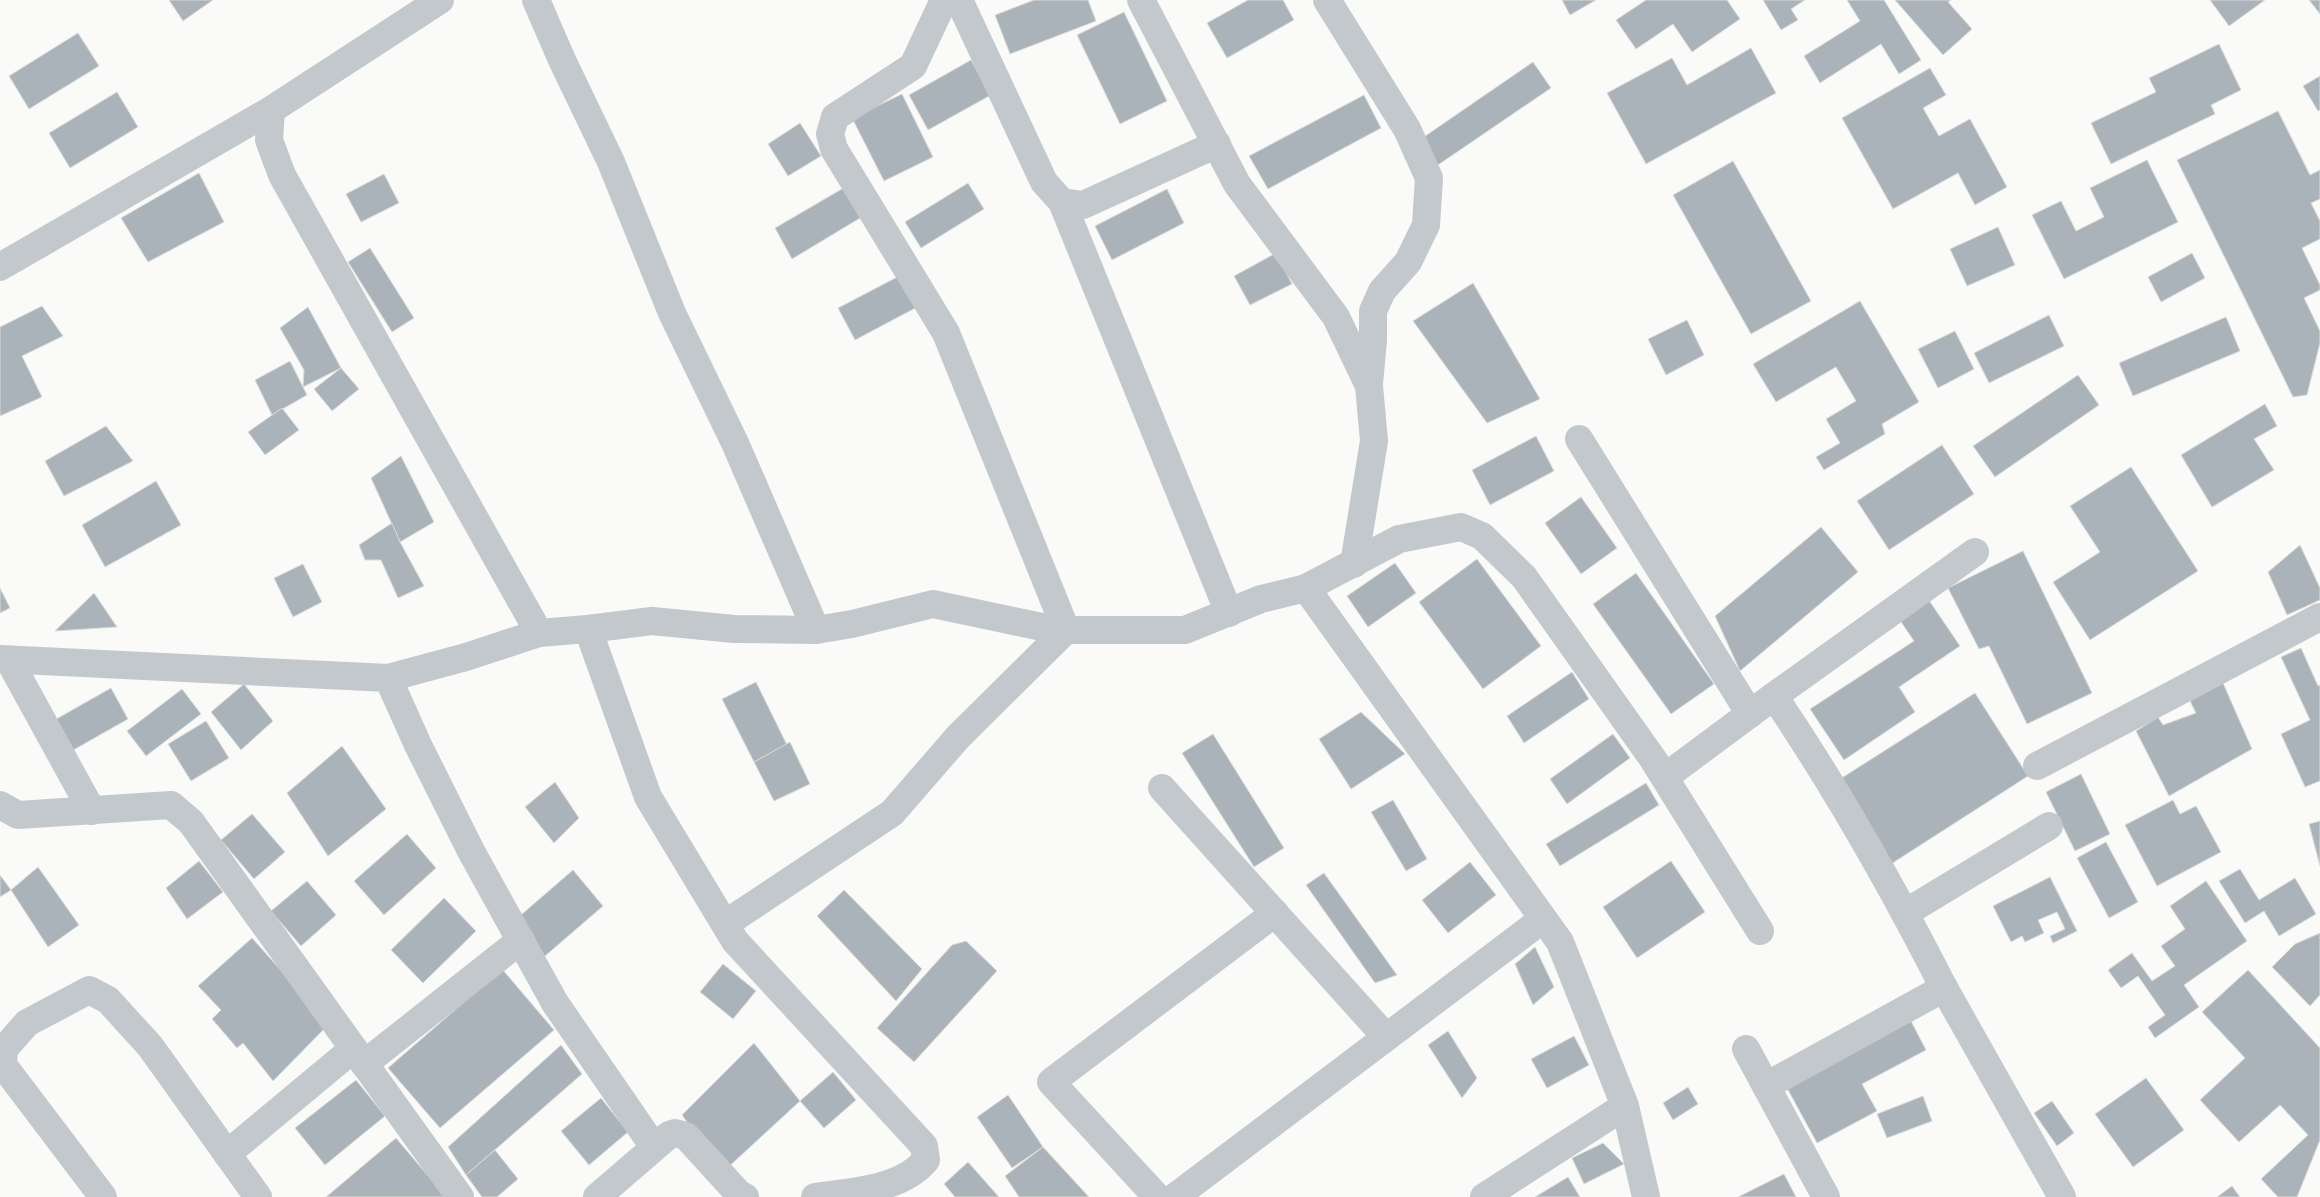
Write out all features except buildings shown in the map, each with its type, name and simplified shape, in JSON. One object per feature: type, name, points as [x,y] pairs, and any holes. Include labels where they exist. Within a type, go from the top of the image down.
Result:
[{"type":"street","points":[[0,267],[270,110],[440,0]]},
{"type":"street","points":[[536,0],[562,60],[611,162],[672,314],[735,443],[816,630]]},
{"type":"street","points":[[944,0],[913,66],[835,117],[830,134],[834,149],[946,333],[1066,630]]},
{"type":"street","points":[[959,0],[1044,182],[1062,202],[1229,614]]},
{"type":"street","points":[[1141,0],[1237,184],[1336,317],[1369,386]]},
{"type":"street","points":[[1327,0],[1407,129],[1429,178],[1426,225],[1408,262],[1382,291],[1373,311],[1373,340],[1369,386],[1374,440],[1354,564]]},
{"type":"street","points":[[270,110],[269,140],[282,175],[539,633]]},
{"type":"street","points":[[1062,202],[1083,205],[1217,144]]},
{"type":"street","points":[[1579,439],[1750,714]]},
{"type":"street","points":[[4,660],[388,678],[539,633],[588,630],[652,621],[734,629],[816,630],[852,624],[933,604],[1056,630],[1185,630],[1229,614],[1261,599],[1306,588],[1354,564],[1399,538],[1461,527],[1482,536],[1524,577],[1665,777],[1760,931]]},
{"type":"street","points":[[1665,777],[1774,696],[1975,552]]},
{"type":"street","points":[[1306,588],[1560,942],[1626,1106],[1646,1197]]},
{"type":"street","points":[[2038,766],[2320,616]]},
{"type":"street","points":[[588,630],[648,797],[735,941],[924,1146],[926,1160],[920,1168],[880,1188],[815,1197]]},
{"type":"street","points":[[725,924],[892,813],[958,737],[1066,630]]},
{"type":"street","points":[[4,660],[92,810]]},
{"type":"street","points":[[388,678],[418,745],[472,852],[555,1003],[654,1147]]},
{"type":"street","points":[[1774,696],[1804,740],[1905,913],[1944,988],[2062,1197]]},
{"type":"street","points":[[1162,788],[1386,1037]]},
{"type":"street","points":[[0,805],[18,815],[171,805],[191,822],[460,1197]]},
{"type":"street","points":[[1905,913],[2049,826]]},
{"type":"street","points":[[1157,1197],[1051,1082],[1275,913]]},
{"type":"street","points":[[1175,1197],[1544,920]]},
{"type":"street","points":[[227,1154],[359,1056],[521,940]]},
{"type":"street","points":[[1766,1086],[1944,988]]},
{"type":"street","points":[[103,1197],[3,1065],[4,1049],[27,1022],[89,990],[108,1000],[150,1046],[258,1197]]},
{"type":"street","points":[[1746,1049],[1826,1197]]},
{"type":"street","points":[[1484,1197],[1626,1106]]},
{"type":"street","points":[[597,1197],[668,1135],[675,1133],[686,1136],[744,1197]]}]
